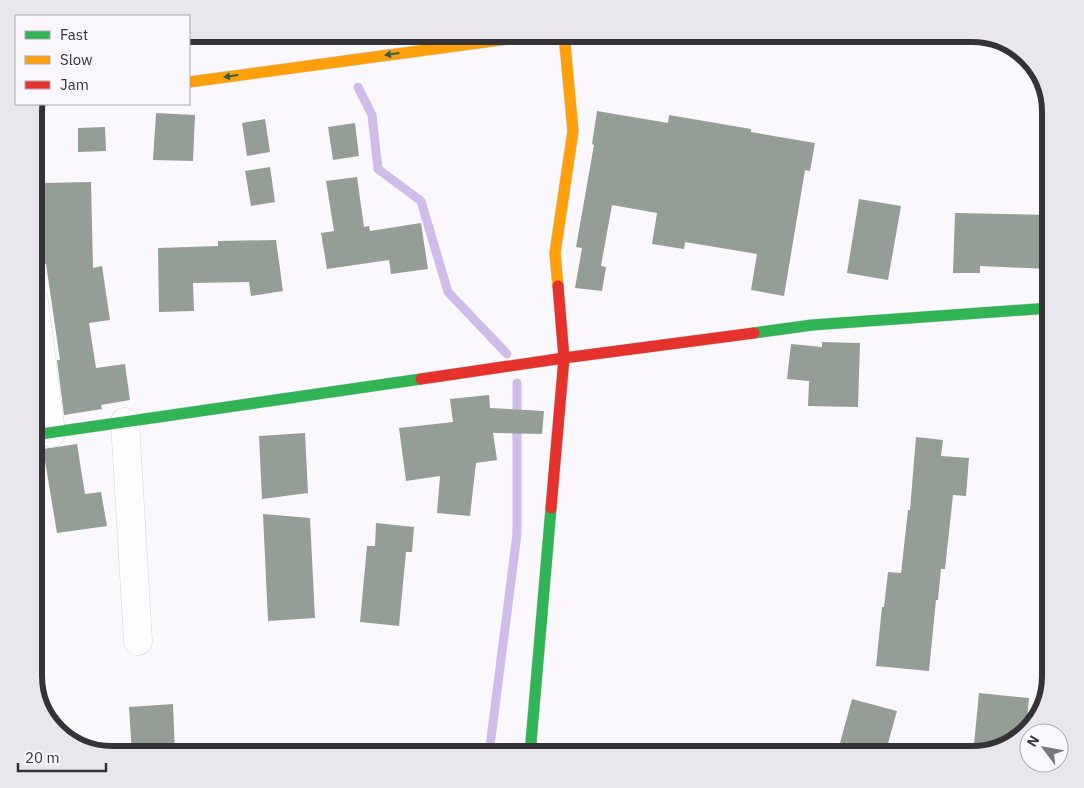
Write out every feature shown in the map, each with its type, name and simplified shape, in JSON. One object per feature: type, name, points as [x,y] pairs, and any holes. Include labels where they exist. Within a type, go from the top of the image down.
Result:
[{"type":"main road","points":[[190,82],[477,43]]},
{"type":"main road","points":[[531,746],[564,358],[555,253],[573,131],[565,43]]},
{"type":"main road","points":[[43,434],[564,358],[812,325],[1042,309]]},
{"type":"street","points":[[125,422],[138,641]]},
{"type":"building","points":[[597,111],[668,123],[669,115],[751,129],[751,132],[815,143],[810,171],[805,170],[784,296],[751,290],[757,254],[685,242],[684,249],[652,244],[657,213],[612,205],[601,266],[606,267],[602,291],[575,288],[582,248],[576,247],[594,145],[592,144]]},
{"type":"building","points":[[156,113],[195,115],[193,161],[153,160]]},
{"type":"building","points":[[265,119],[270,152],[247,156],[242,123]]},
{"type":"building","points":[[355,123],[359,156],[333,160],[328,127]]},
{"type":"building","points":[[105,127],[106,151],[78,152],[78,128]]},
{"type":"building","points":[[270,167],[275,202],[251,206],[245,171]]},
{"type":"building","points":[[357,177],[364,227],[369,226],[370,231],[421,223],[428,269],[391,274],[389,260],[327,269],[321,233],[334,231],[326,181]]},
{"type":"building","points":[[91,182],[93,268],[102,266],[110,320],[89,323],[96,368],[125,364],[130,400],[101,405],[102,409],[64,415],[57,360],[60,360],[43,253],[43,183]]},
{"type":"building","points":[[859,199],[901,206],[888,280],[847,273]]},
{"type":"building","points":[[955,213],[1042,215],[1042,269],[980,266],[980,273],[953,273]]},
{"type":"building","points":[[276,240],[283,291],[251,296],[249,282],[193,283],[194,311],[159,312],[158,248],[218,246],[218,241]]},
{"type":"building","points":[[822,342],[860,343],[858,407],[808,406],[809,381],[787,379],[791,344],[822,347]]},
{"type":"building","points":[[489,395],[490,408],[544,411],[542,434],[493,433],[497,460],[476,463],[470,516],[437,513],[440,476],[406,481],[399,428],[453,422],[450,399]]},
{"type":"building","points":[[305,433],[308,493],[262,499],[259,436]]},
{"type":"building","points":[[916,437],[943,440],[941,456],[969,458],[966,496],[953,495],[945,569],[941,569],[938,600],[936,600],[929,671],[876,666],[882,607],[884,607],[888,572],[901,573],[908,510],[910,510]]},
{"type":"building","points":[[77,444],[85,494],[101,492],[107,526],[57,533],[43,449]]},
{"type":"building","points":[[263,514],[310,518],[315,618],[268,621]]},
{"type":"building","points":[[376,523],[414,527],[412,552],[406,552],[399,626],[360,622],[367,546],[375,546]]},
{"type":"building","points":[[979,693],[1029,698],[1027,718],[1023,723],[1019,723],[1019,727],[1002,738],[974,746]]},
{"type":"building","points":[[852,699],[897,711],[887,746],[839,746]]},
{"type":"building","points":[[173,704],[175,746],[131,746],[129,707]]},
{"type":"waterway","points":[[358,87],[372,115],[378,169],[421,201],[448,292],[507,354]]},
{"type":"waterway","points":[[490,746],[517,534],[517,383]]},
{"type":"traffic: fast","points":[[754,333],[812,325],[1042,309]]},
{"type":"traffic: fast","points":[[43,434],[421,379]]},
{"type":"traffic: fast","points":[[531,746],[551,508]]},
{"type":"traffic: slow","points":[[190,82],[477,43]]},
{"type":"traffic: slow","points":[[558,286],[555,253],[573,131],[565,43]]},
{"type":"traffic: jam","points":[[551,508],[564,358],[558,286]]},
{"type":"traffic: jam","points":[[421,379],[754,333]]}]
